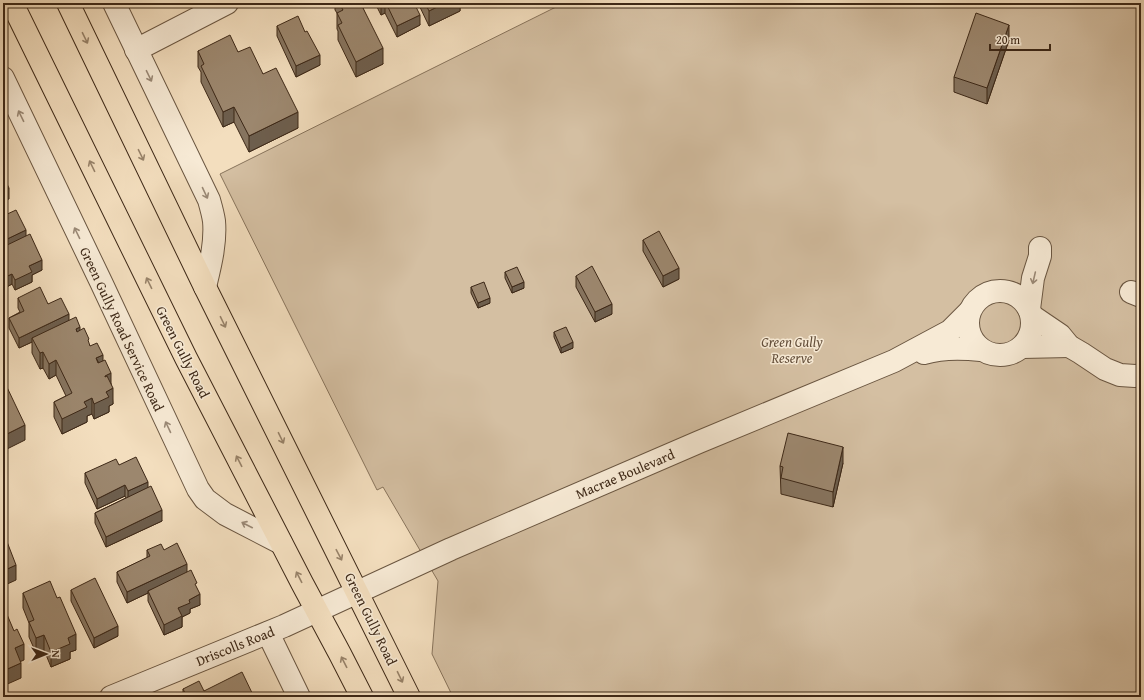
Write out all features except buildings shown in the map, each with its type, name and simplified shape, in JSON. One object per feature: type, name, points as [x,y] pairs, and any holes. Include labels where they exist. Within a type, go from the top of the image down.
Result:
[{"type":"main road","name":"Green Gully Road","points":[[12,3],[182,351],[362,697]]},
{"type":"main road","name":"Green Gully Road","points":[[68,3],[205,287],[409,697]]},
{"type":"street","points":[[114,3],[212,210],[214,235],[205,287]]},
{"type":"street","points":[[136,50],[227,3]]},
{"type":"street","name":"Green Gully Road Service Road","points":[[3,78],[198,489],[206,499],[225,514],[281,542]]},
{"type":"street","points":[[1040,248],[1040,256],[1033,278],[1030,312],[1032,324],[1031,333],[1027,341],[1022,347],[1013,353],[1002,356],[991,355],[981,350],[974,342],[969,333],[967,322],[969,312],[973,305],[979,298],[994,291],[1011,292],[1024,302],[1030,312],[1060,335],[1069,346],[1105,369],[1120,375],[1141,376]]},
{"type":"street","name":"Macrae Boulevard","points":[[358,592],[389,576],[692,445],[894,361],[950,331],[969,312]]},
{"type":"street","points":[[1022,347],[1069,346]]},
{"type":"street","name":"Macrae Boulevard","points":[[894,361],[933,350],[949,348],[981,350]]},
{"type":"street","name":"Driscolls Road","points":[[111,697],[268,632],[358,592]]},
{"type":"street","points":[[268,632],[300,697]]},
{"type":"green space","name":"Green Gully Reserve","points":[[564,3],[1141,3],[1141,697],[453,697],[432,654],[438,581],[383,487],[377,490],[220,174]]}]
